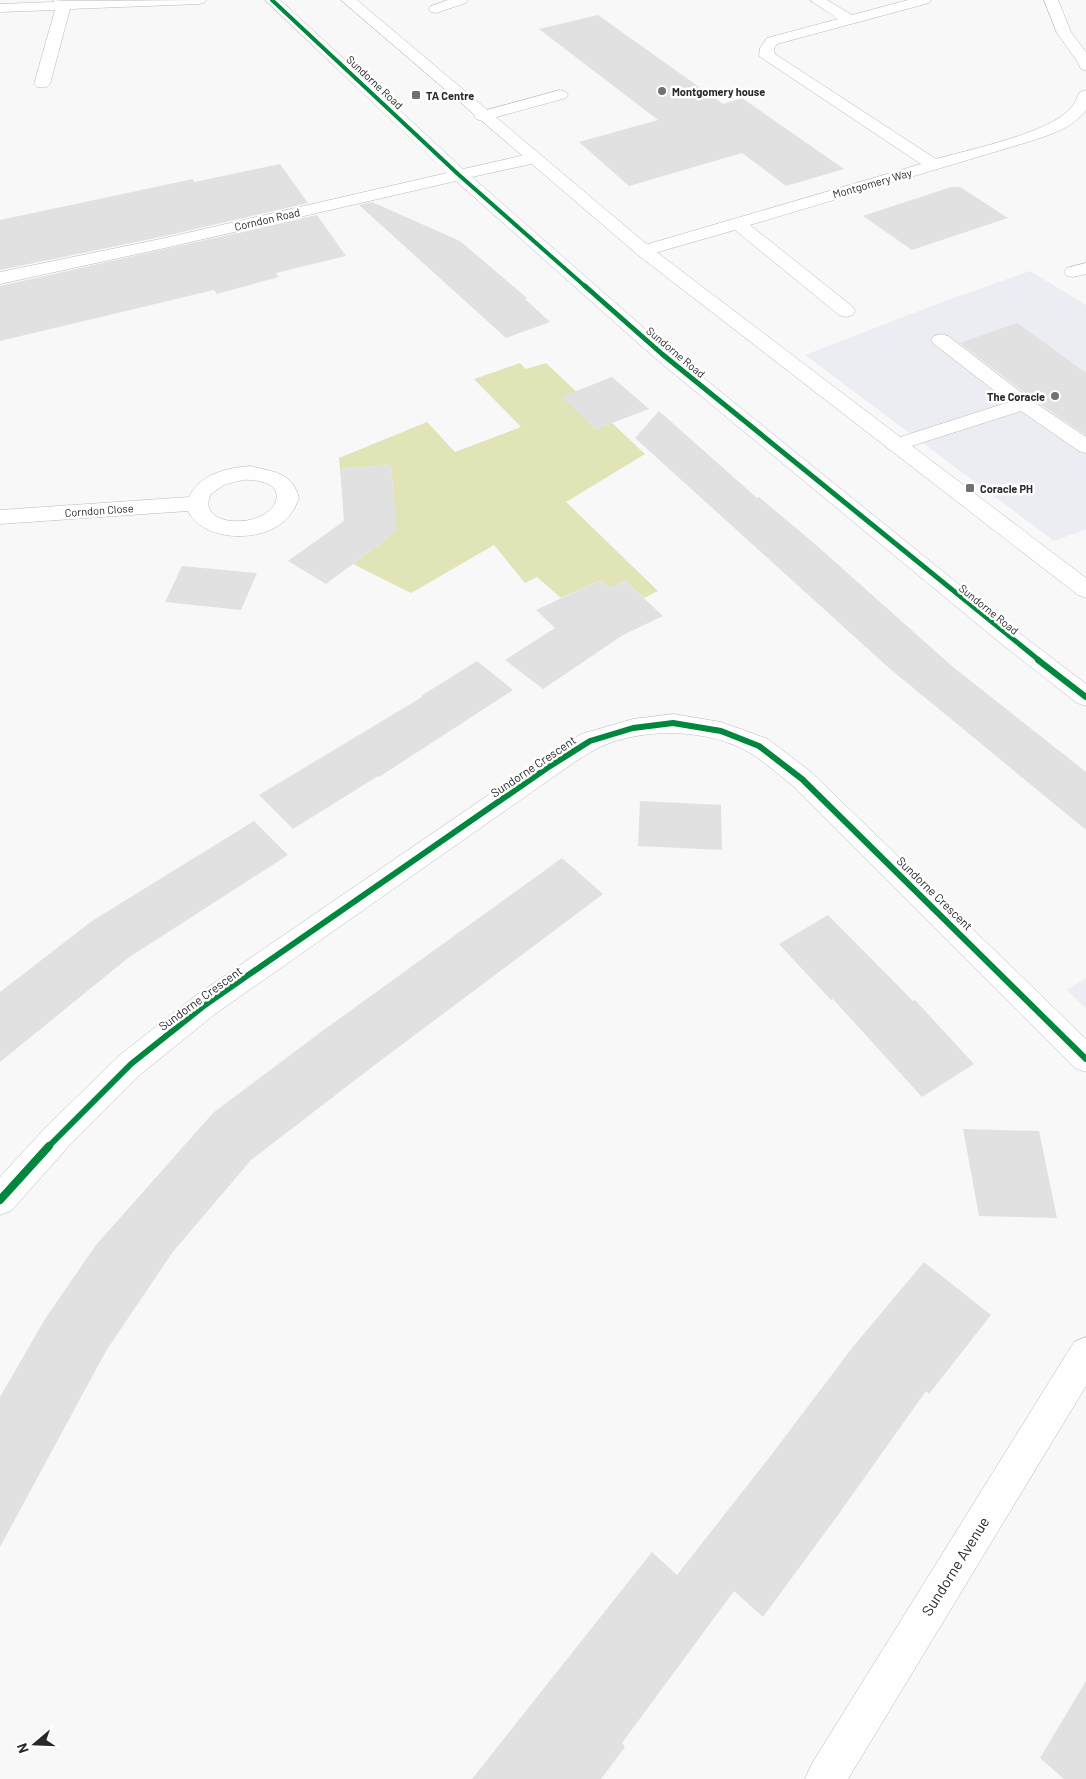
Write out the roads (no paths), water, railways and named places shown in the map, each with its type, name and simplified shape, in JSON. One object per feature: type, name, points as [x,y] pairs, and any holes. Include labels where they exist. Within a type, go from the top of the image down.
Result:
[{"type":"street","points":[[0,8],[62,2],[199,0]]},
{"type":"street","name":"Sundorne Road","points":[[272,0],[459,175],[662,354],[1006,635],[1086,697]]},
{"type":"street","points":[[348,0],[482,116],[644,251],[1086,590]]},
{"type":"street","points":[[436,9],[461,0]]},
{"type":"street","points":[[817,0],[850,20]]},
{"type":"street","points":[[924,0],[772,41],[768,48],[767,56],[934,165]]},
{"type":"street","points":[[1052,0],[1064,33],[1086,62]]},
{"type":"street","points":[[42,84],[62,2]]},
{"type":"street","points":[[482,116],[560,94]]},
{"type":"street","name":"Montgomery Way","points":[[644,251],[1079,120],[1086,95]]},
{"type":"street","name":"Corndon Road","points":[[0,278],[174,241],[534,158]]},
{"type":"street","points":[[737,223],[846,311]]},
{"type":"street","points":[[941,340],[1024,404],[1086,447]]},
{"type":"street","points":[[895,444],[1024,404]]},
{"type":"street","name":"Corndon Close","points":[[0,517],[198,503]]},
{"type":"street","name":"Sundorne Crescent","points":[[0,1200],[57,1137],[131,1064],[205,1005],[292,947],[554,764],[590,741],[632,728],[673,724],[683,725],[721,731],[759,746],[802,779],[1086,1059]]},
{"type":"street","name":"Sundorne Avenue","points":[[824,1779],[1086,1354]]},
{"type":"place","name":"Montgomery house","points":[[662,91]]},
{"type":"place","name":"TA Centre","points":[[416,95]]},
{"type":"place","name":"The Coracle","points":[[1055,396]]},
{"type":"place","name":"Coracle PH","points":[[970,488]]}]
